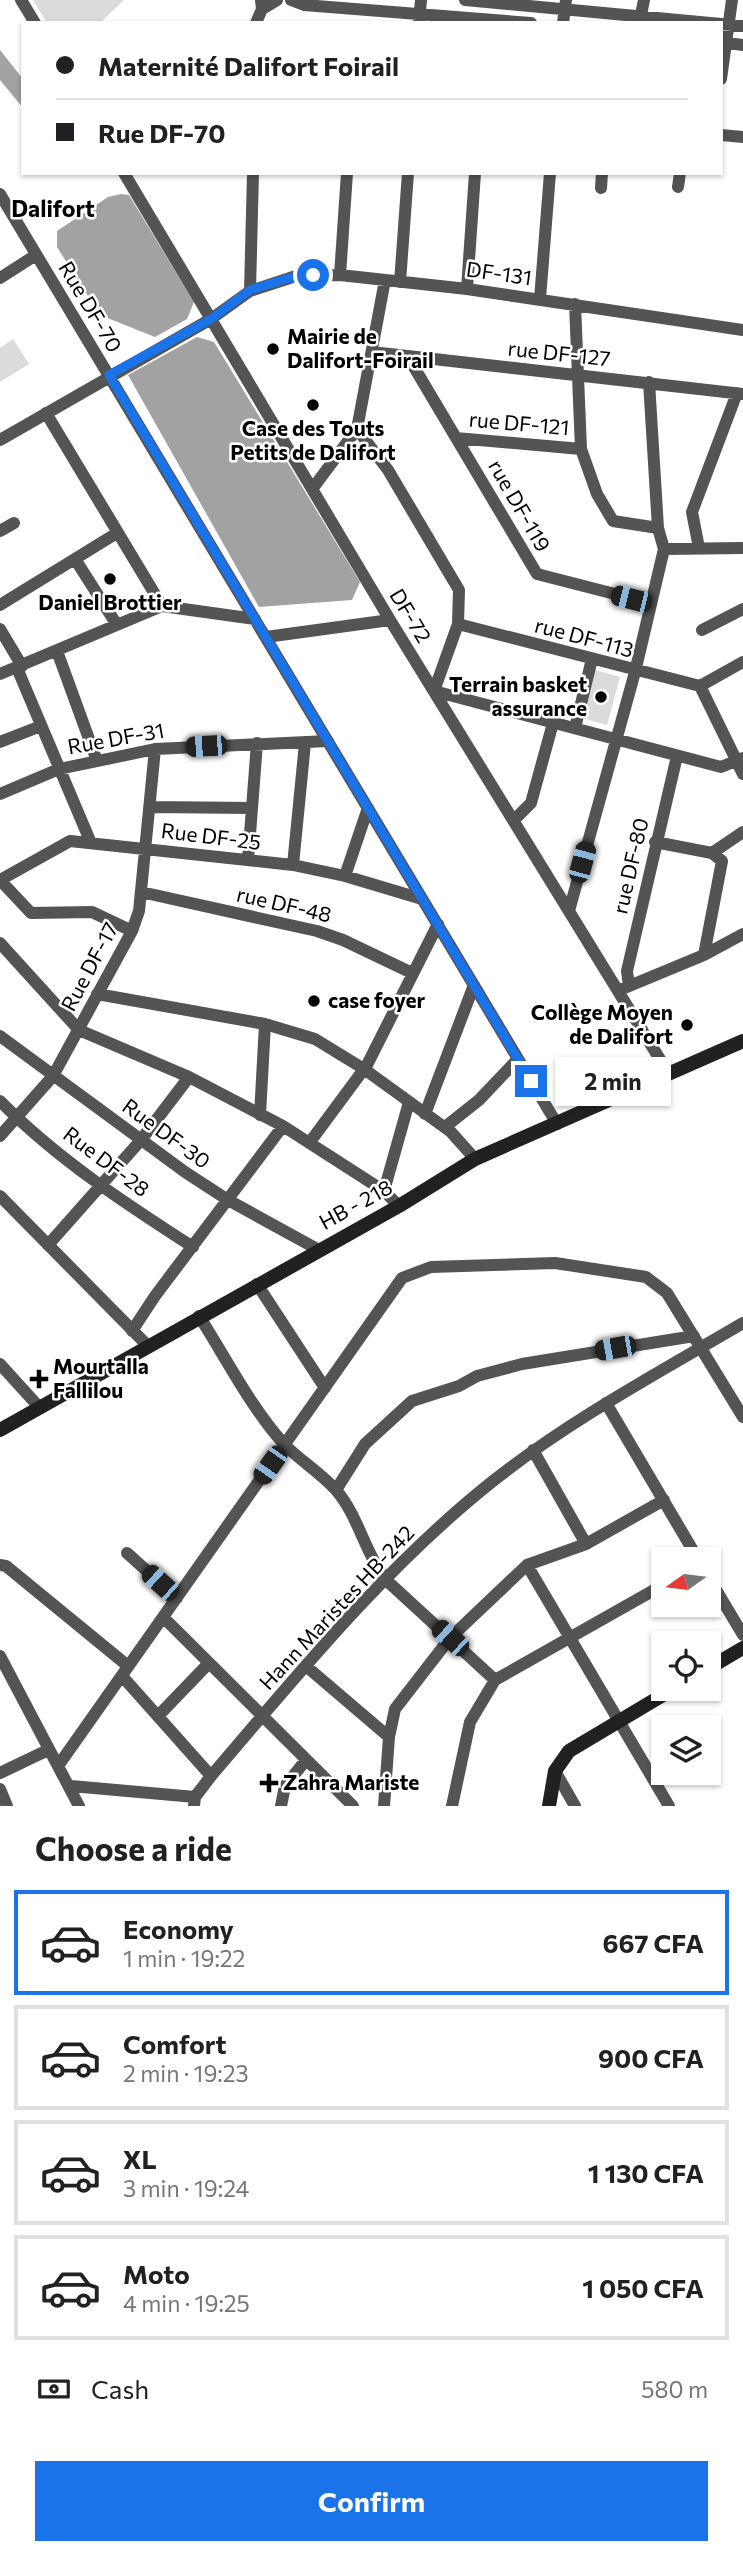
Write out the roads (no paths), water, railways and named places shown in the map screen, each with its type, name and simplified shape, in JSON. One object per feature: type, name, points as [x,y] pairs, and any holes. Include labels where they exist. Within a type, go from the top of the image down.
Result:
[{"type":"main road","name":"HB - 218","points":[[0,1430],[147,1345],[399,1206],[475,1159],[743,1041]]},
{"type":"main road","points":[[721,1661],[743,1648]]},
{"type":"main road","points":[[549,1806],[555,1771],[569,1751],[652,1701]]},
{"type":"street","points":[[21,0],[33,21]]},
{"type":"street","points":[[262,5],[277,0]]},
{"type":"street","points":[[291,0],[304,5],[511,21]]},
{"type":"street","points":[[466,0],[565,4],[706,21]]},
{"type":"street","points":[[640,15],[644,0]]},
{"type":"street","points":[[732,0],[723,42],[743,45]]},
{"type":"street","points":[[723,23],[743,26]]},
{"type":"street","points":[[723,135],[743,137]]},
{"type":"street","name":"DF-72","points":[[125,175],[390,620],[569,911],[624,988],[669,1074]]},
{"type":"street","points":[[250,290],[253,175]]},
{"type":"street","points":[[340,275],[347,175]]},
{"type":"street","points":[[400,282],[408,175]]},
{"type":"street","points":[[467,289],[475,175]]},
{"type":"street","points":[[540,299],[550,175]]},
{"type":"street","points":[[601,188],[602,175]]},
{"type":"street","name":"Rue DF-70","points":[[0,194],[557,1124]]},
{"type":"street","points":[[0,278],[36,255]]},
{"type":"street","name":"DF-131","points":[[0,440],[109,375],[211,319],[250,290],[296,276],[340,275],[467,289],[743,330]]},
{"type":"street","points":[[313,488],[358,429],[385,280]]},
{"type":"street","points":[[575,304],[581,449]]},
{"type":"street","name":"rue DF-127","points":[[372,352],[740,393]]},
{"type":"street","name":"rue DF-119","points":[[408,356],[537,574],[650,603]]},
{"type":"street","points":[[569,911],[635,671],[664,549],[657,528],[649,382]]},
{"type":"street","points":[[699,548],[692,512],[740,393]]},
{"type":"street","points":[[46,413],[162,606]]},
{"type":"street","points":[[358,429],[388,470],[459,590],[458,624],[434,691],[677,756],[734,762]]},
{"type":"street","name":"rue DF-121","points":[[456,438],[581,449],[597,494],[613,521],[657,528]]},
{"type":"street","points":[[0,531],[14,523]]},
{"type":"street","points":[[0,605],[117,533]]},
{"type":"street","points":[[664,549],[743,547]]},
{"type":"street","points":[[75,559],[117,625]]},
{"type":"street","points":[[0,674],[162,606],[255,619]]},
{"type":"street","points":[[702,630],[743,609]]},
{"type":"street","points":[[266,637],[390,620]]},
{"type":"street","name":"rue DF-113","points":[[458,624],[700,686]]},
{"type":"street","points":[[0,629],[20,667],[41,726],[91,843]]},
{"type":"street","points":[[57,651],[97,761]]},
{"type":"street","points":[[575,728],[592,659]]},
{"type":"street","points":[[743,662],[700,686],[734,762],[743,774]]},
{"type":"street","points":[[514,820],[531,803],[554,723]]},
{"type":"street","points":[[0,742],[41,726]]},
{"type":"street","name":"Rue DF-31","points":[[0,794],[59,769],[155,749],[328,741]]},
{"type":"street","points":[[248,860],[257,743]]},
{"type":"street","points":[[293,866],[305,743]]},
{"type":"street","name":"Rue DF-17","points":[[0,1136],[53,1076],[132,931],[141,892],[155,749]]},
{"type":"street","name":"rue DF-80","points":[[624,988],[655,842],[677,756]]},
{"type":"street","points":[[150,807],[252,808]]},
{"type":"street","points":[[345,876],[368,808]]},
{"type":"street","points":[[712,853],[743,832]]},
{"type":"street","name":"Rue DF-25","points":[[0,880],[70,841],[293,866],[345,876],[422,899]]},
{"type":"street","points":[[655,842],[712,853],[719,858],[723,866],[704,955]]},
{"type":"street","points":[[0,880],[31,913],[92,912],[132,931]]},
{"type":"street","name":"rue DF-48","points":[[141,892],[317,931],[343,940],[412,973]]},
{"type":"street","points":[[310,1142],[365,1069],[438,924]]},
{"type":"street","points":[[624,988],[704,955],[743,934]]},
{"type":"street","points":[[0,943],[79,1030],[189,1077],[284,1126],[384,1191],[399,1206]]},
{"type":"street","points":[[425,1114],[474,985]]},
{"type":"street","points":[[97,994],[265,1024],[315,1039],[365,1069],[445,1127],[475,1159]]},
{"type":"street","points":[[260,1115],[265,1024]]},
{"type":"street","name":"Rue DF-30","points":[[0,1035],[141,1140],[228,1200],[319,1250]]},
{"type":"street","points":[[445,1127],[478,1100],[519,1059]]},
{"type":"street","points":[[48,1245],[141,1140],[189,1077]]},
{"type":"street","name":"Rue DF-28","points":[[0,1101],[17,1118],[102,1184],[193,1247]]},
{"type":"street","points":[[384,1191],[409,1102]]},
{"type":"street","points":[[132,1331],[284,1126]]},
{"type":"street","points":[[0,1196],[147,1345]]},
{"type":"street","points":[[58,1766],[402,1278],[431,1267],[555,1263],[646,1278],[667,1293],[743,1417]]},
{"type":"street","points":[[257,1284],[325,1388]]},
{"type":"street","points":[[199,1317],[267,1423],[285,1444],[336,1490],[358,1523],[372,1561],[385,1579],[495,1680]]},
{"type":"street","name":"Hann Maristes HB-242","points":[[195,1802],[211,1776],[262,1716],[385,1579],[491,1483],[533,1451],[606,1403],[743,1323]]},
{"type":"street","points":[[336,1490],[365,1444],[412,1401],[459,1386],[477,1376],[522,1364],[694,1336]]},
{"type":"street","points":[[0,1364],[40,1407]]},
{"type":"street","points":[[606,1403],[691,1547]]},
{"type":"street","points":[[533,1451],[586,1544]]},
{"type":"street","points":[[384,1806],[389,1737],[395,1709],[450,1638],[527,1565],[556,1552],[586,1544],[664,1500]]},
{"type":"street","points":[[127,1553],[177,1598]]},
{"type":"street","points":[[0,1565],[6,1566],[125,1671],[158,1716],[211,1776]]},
{"type":"street","points":[[527,1565],[669,1806]]},
{"type":"street","points":[[452,1806],[470,1722],[495,1680],[651,1592]]},
{"type":"street","points":[[721,1597],[743,1635]]},
{"type":"street","points":[[163,1617],[353,1806]]},
{"type":"street","points":[[0,1656],[48,1749],[71,1786],[79,1806]]},
{"type":"street","points":[[158,1716],[209,1663]]},
{"type":"street","points":[[307,1667],[389,1737]]},
{"type":"street","points":[[0,1773],[48,1749]]},
{"type":"street","points":[[281,1806],[285,1786],[306,1760]]},
{"type":"street","points":[[555,1771],[575,1806]]},
{"type":"street","points":[[71,1786],[195,1802]]},
{"type":"street","points":[[0,1789],[7,1806]]},
{"type":"place","name":"Mairie de Dalifort-Foirail","points":[[273,349]]},
{"type":"place","name":"Case des Touts Petits de Dalifort","points":[[313,405]]},
{"type":"place","name":"Daniel Brottier","points":[[110,579]]},
{"type":"place","name":"Terrain basket assurance","points":[[601,697]]},
{"type":"place","name":"case foyer","points":[[314,1001]]},
{"type":"place","name":"Collège Moyen de Dalifort","points":[[687,1025]]},
{"type":"place","name":"Mourtalla Fallilou","points":[[39,1379]]},
{"type":"place","name":"Zahra Mariste","points":[[269,1783]]},
{"type":"district","name":"Dalifort","points":[[53,209]]}]
